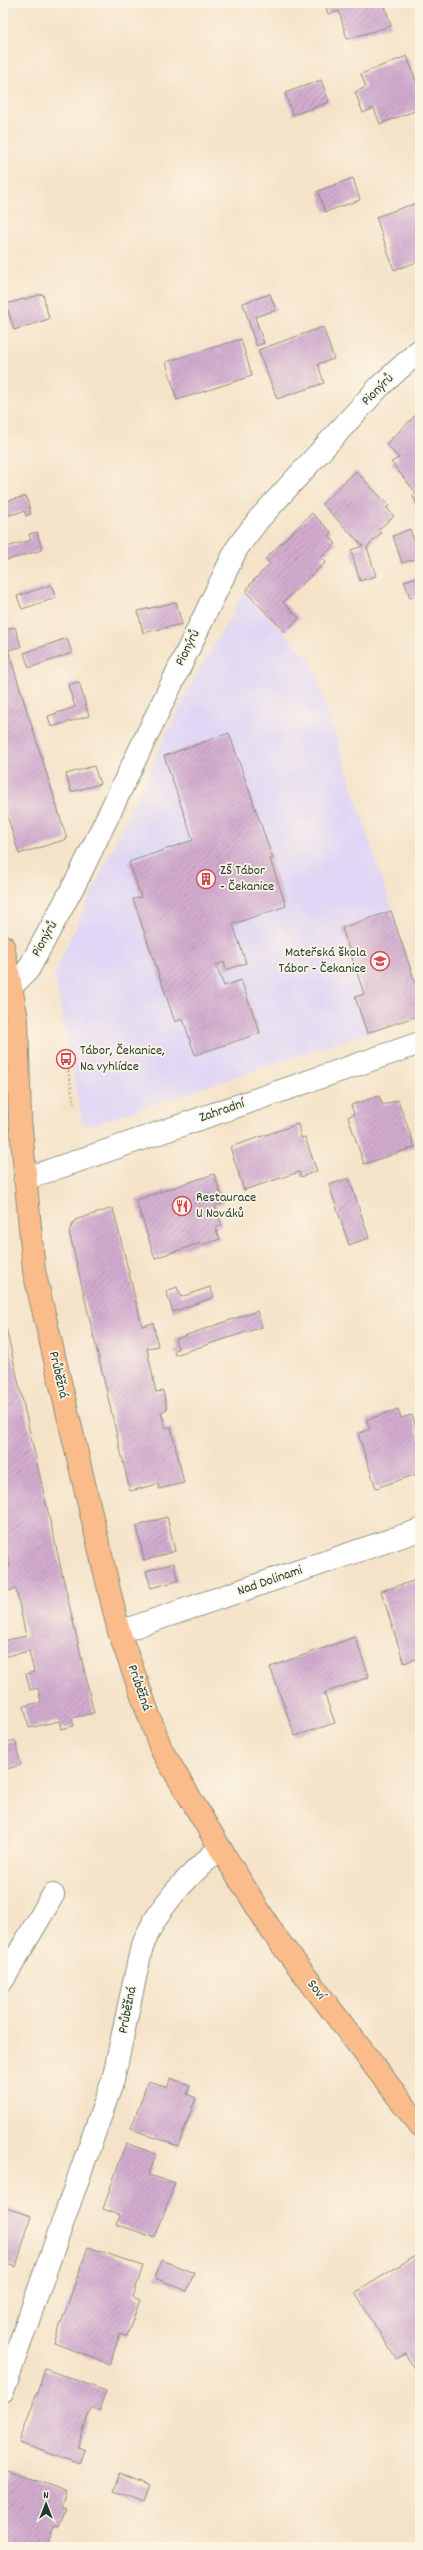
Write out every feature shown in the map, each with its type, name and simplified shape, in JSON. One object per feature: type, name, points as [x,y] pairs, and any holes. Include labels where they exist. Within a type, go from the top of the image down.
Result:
[{"type":"main road","name":"Průběžná","points":[[3,946],[12,986],[10,1021],[34,1271],[119,1632],[161,1750],[220,1848]]},
{"type":"main road","name":"Soví","points":[[220,1848],[275,1936],[420,2126]]},
{"type":"street","name":"Pionýrů","points":[[12,986],[28,970],[69,895],[237,548],[259,518],[379,388],[420,350]]},
{"type":"street","name":"Zahradní","points":[[25,1179],[420,1044]]},
{"type":"street","name":"Nad Dolinami","points":[[119,1632],[420,1530]]},
{"type":"street","name":"Průběžná","points":[[5,2380],[113,2080],[139,1958],[147,1932],[175,1890],[220,1848]]},
{"type":"street","points":[[3,1980],[53,1895]]},
{"type":"path","points":[[66,1059],[74,1104]]},
{"type":"shaded area","points":[[244,593],[311,660],[420,997],[420,1015],[92,1125],[86,1125],[82,1121],[54,973],[187,691]]},
{"type":"building","points":[[325,3],[384,3],[391,26],[347,39],[339,11],[328,14]]},
{"type":"building","points":[[407,56],[420,91],[420,109],[380,124],[374,108],[363,113],[355,92],[366,87],[361,74]]},
{"type":"building","points":[[321,80],[329,102],[293,115],[285,93]]},
{"type":"building","points":[[353,178],[360,200],[325,212],[318,191]]},
{"type":"building","points":[[419,202],[420,261],[394,270],[376,217]]},
{"type":"building","points":[[43,294],[49,319],[14,330],[6,304]]},
{"type":"building","points":[[270,294],[276,310],[255,317],[264,343],[256,346],[243,303]]},
{"type":"building","points":[[323,327],[334,359],[318,364],[324,383],[277,399],[258,350]]},
{"type":"building","points":[[241,339],[252,376],[177,400],[166,362]]},
{"type":"building","points":[[420,411],[420,514],[413,496],[416,493],[391,462],[399,458],[386,444]]},
{"type":"building","points":[[356,471],[389,506],[387,508],[394,516],[378,530],[381,533],[367,547],[376,576],[360,581],[351,550],[363,546],[322,504]]},
{"type":"building","points":[[26,496],[31,514],[26,516],[24,511],[3,517],[3,502]]},
{"type":"building","points":[[312,513],[331,532],[329,536],[336,544],[321,557],[326,562],[283,602],[299,618],[285,632],[246,592],[251,583],[270,564],[265,559]]},
{"type":"building","points":[[410,529],[420,558],[402,563],[393,536]]},
{"type":"building","points":[[37,532],[42,550],[3,561],[3,548],[31,540],[29,534]]},
{"type":"building","points":[[420,576],[420,595],[410,598],[404,581]]},
{"type":"building","points":[[51,585],[56,598],[22,609],[17,596]]},
{"type":"building","points":[[176,602],[182,624],[143,633],[138,611]]},
{"type":"building","points":[[15,627],[21,647],[8,650],[67,839],[19,854],[3,802],[3,630]]},
{"type":"building","points":[[67,638],[72,653],[29,668],[24,653]]},
{"type":"building","points":[[79,682],[89,716],[51,727],[48,716],[75,707],[68,685]]},
{"type":"building","name":"ZŠ Tábor - Čekanice","points":[[229,733],[273,859],[270,859],[286,906],[233,924],[246,963],[226,970],[224,962],[216,965],[224,986],[241,980],[260,1033],[195,1055],[183,1019],[175,1022],[133,899],[141,897],[129,862],[193,840],[164,756]]},
{"type":"building","points":[[94,766],[100,784],[71,792],[66,774]]},
{"type":"building","name":"Mateřská škola Tábor - Čekanice","points":[[391,911],[420,997],[420,1015],[367,1033],[355,997],[364,994],[342,928]]},
{"type":"building","points":[[379,1096],[383,1105],[398,1100],[415,1147],[364,1164],[348,1117],[354,1114],[351,1105]]},
{"type":"building","points":[[298,1124],[301,1138],[305,1137],[317,1171],[301,1177],[299,1172],[244,1190],[230,1147]]},
{"type":"building","points":[[214,1174],[224,1203],[215,1206],[222,1225],[215,1228],[220,1239],[202,1245],[201,1243],[155,1258],[136,1200]]},
{"type":"building","points":[[349,1178],[369,1238],[349,1245],[329,1185]]},
{"type":"building","points":[[113,1208],[142,1326],[153,1323],[158,1346],[147,1348],[156,1392],[163,1391],[167,1409],[161,1412],[166,1428],[171,1427],[184,1483],[159,1489],[158,1484],[130,1491],[69,1231],[75,1220]]},
{"type":"building","points":[[177,1287],[181,1297],[210,1287],[214,1297],[173,1312],[166,1291]]},
{"type":"building","points":[[257,1311],[262,1327],[175,1355],[174,1350],[178,1349],[175,1339]]},
{"type":"building","points":[[4,1319],[94,1713],[72,1718],[74,1726],[61,1729],[59,1721],[29,1728],[24,1706],[41,1702],[38,1688],[30,1690],[26,1674],[34,1672],[29,1651],[3,1657],[3,1641],[26,1636],[16,1589],[7,1591],[3,1581],[3,1569],[10,1567],[5,1546],[3,1546]]},
{"type":"building","points":[[398,1409],[401,1418],[412,1415],[420,1440],[420,1473],[376,1488],[358,1434],[370,1429],[366,1420]]},
{"type":"building","points":[[167,1517],[175,1551],[144,1561],[137,1526]]},
{"type":"building","points":[[174,1563],[178,1581],[151,1588],[146,1571]]},
{"type":"building","points":[[420,1579],[420,1658],[404,1663],[381,1591]]},
{"type":"building","points":[[355,1637],[369,1677],[324,1693],[335,1723],[295,1736],[270,1667]]},
{"type":"building","points":[[15,1740],[21,1765],[3,1770],[3,1743]]},
{"type":"building","points":[[170,2078],[190,2085],[187,2094],[196,2098],[178,2146],[131,2129],[148,2081],[168,2087]]},
{"type":"building","points":[[126,2143],[156,2154],[149,2175],[175,2183],[155,2238],[116,2224],[119,2215],[103,2209]]},
{"type":"building","points":[[3,2207],[31,2216],[16,2267],[3,2263]]},
{"type":"building","points":[[88,2247],[143,2266],[133,2297],[140,2300],[127,2336],[120,2334],[109,2364],[54,2343]]},
{"type":"building","points":[[418,2254],[420,2257],[420,2379],[406,2354],[396,2359],[355,2293]]},
{"type":"building","points":[[162,2260],[194,2273],[187,2291],[155,2278]]},
{"type":"building","points":[[45,2369],[106,2391],[99,2411],[91,2408],[78,2447],[85,2450],[80,2464],[19,2443]]},
{"type":"building","points":[[9,2471],[66,2491],[61,2505],[66,2507],[59,2526],[54,2525],[46,2547],[3,2547],[3,2488]]},
{"type":"building","points":[[120,2474],[150,2486],[144,2502],[114,2491]]},
{"type":"place","name":"ZŠ Tábor - Čekanice","points":[[206,879]]},
{"type":"place","name":"Mateřská škola Tábor - Čekanice","points":[[380,961]]},
{"type":"place","name":"Tábor, Čekanice, Na vyhlídce","points":[[66,1059]]},
{"type":"place","name":"Restaurace U Nováků","points":[[182,1206]]}]
